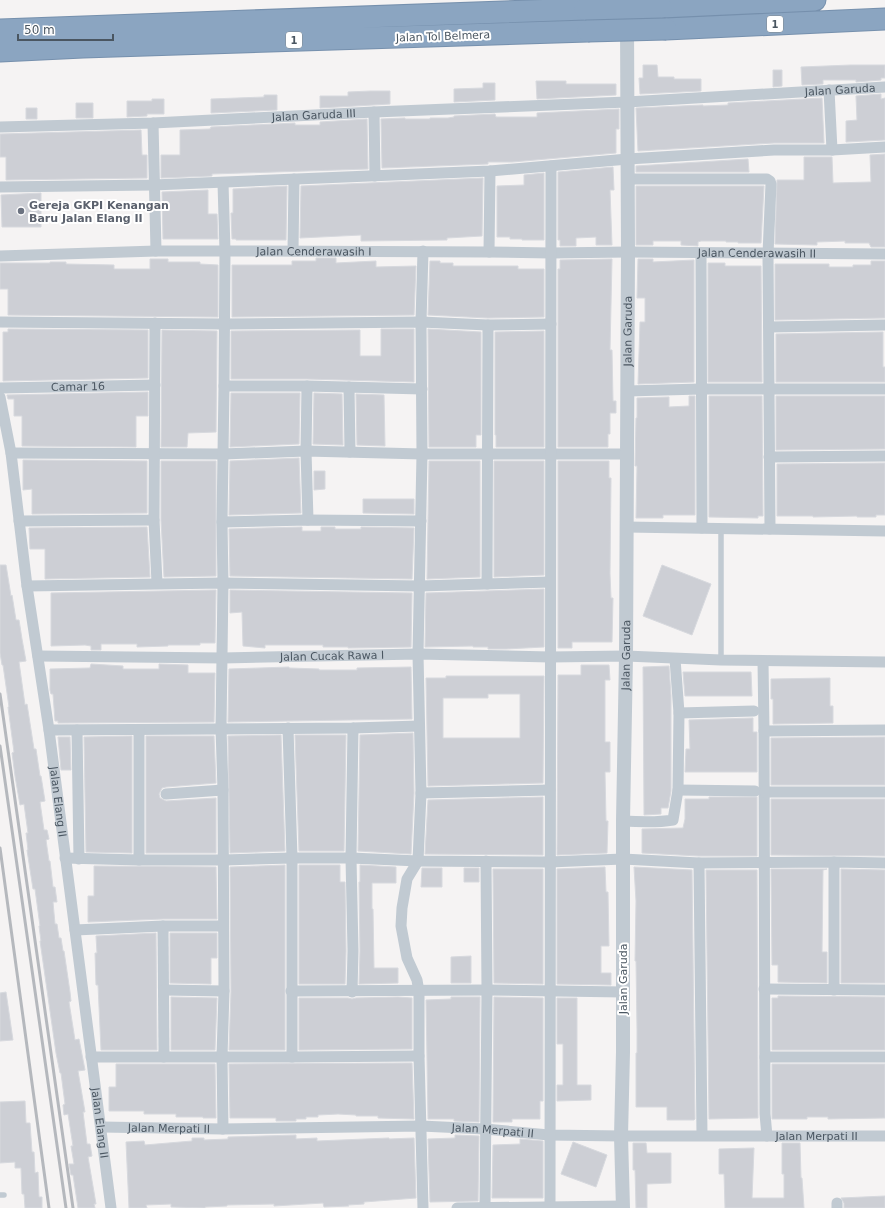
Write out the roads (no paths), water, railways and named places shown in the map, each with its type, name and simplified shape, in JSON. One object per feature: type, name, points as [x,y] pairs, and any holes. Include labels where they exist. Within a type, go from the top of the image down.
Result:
[{"type":"highway","name":"Jalan Tol Belmera","points":[[0,30],[661,7],[815,0]]},
{"type":"highway","name":"Jalan Tol Belmera","points":[[0,51],[666,29],[885,19]]},
{"type":"street","name":"Jalan Garuda","points":[[623,1207],[621,1136],[623,821],[626,656],[628,252],[627,0]]},
{"type":"street","name":"Jalan Garuda","points":[[627,102],[885,87]]},
{"type":"street","points":[[829,90],[832,150]]},
{"type":"street","name":"Jalan Garuda III","points":[[0,127],[153,123],[374,112],[627,102]]},
{"type":"street","points":[[374,112],[375,176]]},
{"type":"street","points":[[153,123],[156,251]]},
{"type":"street","points":[[0,187],[223,183],[490,171],[628,159],[774,150],[885,148]]},
{"type":"street","points":[[550,1207],[549,862],[551,166]]},
{"type":"street","points":[[489,252],[490,171]]},
{"type":"street","points":[[293,251],[294,179]]},
{"type":"street","points":[[628,180],[768,179],[771,184],[768,254],[770,529]]},
{"type":"street","points":[[223,183],[225,251],[222,522],[223,658],[221,728],[224,860],[224,991],[222,1057],[223,1129]]},
{"type":"street","name":"Jalan Cenderawasih I","points":[[0,256],[156,251],[628,252]]},
{"type":"street","points":[[423,251],[421,322],[422,454],[418,654],[421,793],[418,861],[407,879],[402,908],[401,926],[407,958],[417,980],[420,992],[419,1056],[424,1208]]},
{"type":"street","name":"Jalan Cenderawasih II","points":[[628,252],[885,254]]},
{"type":"street","points":[[701,253],[702,528]]},
{"type":"street","points":[[0,322],[224,324],[421,322],[551,324]]},
{"type":"street","points":[[155,323],[154,520],[157,583]]},
{"type":"street","points":[[487,584],[488,324]]},
{"type":"street","points":[[769,327],[885,325]]},
{"type":"street","name":"Camar 16","points":[[0,388],[155,385]]},
{"type":"street","points":[[224,386],[307,386],[422,389]]},
{"type":"street","points":[[307,386],[306,451],[308,520]]},
{"type":"street","points":[[349,387],[350,452]]},
{"type":"street","points":[[627,391],[701,389],[885,389]]},
{"type":"street","name":"Jalan Elang II","points":[[0,397],[11,453],[27,586],[49,730],[111,1208]]},
{"type":"street","points":[[11,453],[223,454],[306,451],[422,454],[627,454]]},
{"type":"street","points":[[769,456],[885,456]]},
{"type":"street","points":[[19,521],[154,520]]},
{"type":"street","points":[[222,522],[421,520]]},
{"type":"street","points":[[626,527],[885,531]]},
{"type":"street","points":[[27,586],[223,583],[420,586],[550,582]]},
{"type":"street","name":"Jalan Cucak Rawa I","points":[[38,656],[223,658],[418,654],[550,657],[626,656],[675,659],[885,662]]},
{"type":"street","points":[[623,821],[635,822],[672,820],[678,790],[679,713],[675,659]]},
{"type":"street","points":[[763,661],[764,731],[760,792],[764,862],[765,1114],[767,1136]]},
{"type":"street","points":[[679,713],[754,711]]},
{"type":"street","points":[[49,730],[353,728],[419,726]]},
{"type":"street","points":[[288,728],[292,858],[292,1057]]},
{"type":"street","points":[[352,992],[353,951],[351,858],[353,728]]},
{"type":"street","points":[[78,730],[79,859]]},
{"type":"street","points":[[138,730],[139,860]]},
{"type":"street","points":[[764,731],[885,730]]},
{"type":"street","points":[[166,794],[223,790]]},
{"type":"street","points":[[421,793],[550,790]]},
{"type":"street","points":[[678,790],[760,792],[885,792]]},
{"type":"street","points":[[65,858],[139,860],[351,858],[418,861],[549,862],[623,859],[699,863],[834,862],[885,864]]},
{"type":"street","points":[[485,1207],[487,990],[486,861]]},
{"type":"street","points":[[834,862],[834,990]]},
{"type":"street","points":[[699,863],[702,1135]]},
{"type":"street","points":[[75,930],[163,926],[223,926]]},
{"type":"street","points":[[163,926],[164,1057]]},
{"type":"street","points":[[764,989],[885,990]]},
{"type":"street","points":[[164,990],[224,991]]},
{"type":"street","points":[[291,991],[420,992],[487,990],[623,992]]},
{"type":"street","points":[[91,1057],[419,1056]]},
{"type":"street","points":[[765,1057],[885,1057]]},
{"type":"street","name":"Jalan Merpati II","points":[[101,1127],[223,1129],[421,1126],[485,1129],[549,1135],[885,1136]]},
{"type":"street","points":[[457,1208],[623,1207]]},
{"type":"lane","points":[[721,528],[721,660]]},
{"type":"railway","points":[[0,694],[73,1208]]},
{"type":"railway","points":[[0,746],[66,1208]]},
{"type":"railway","points":[[0,848],[49,1208]]},
{"type":"place","name":"Gereja GKPI Kenangan Baru Jalan Elang II","points":[[21,211]]}]
